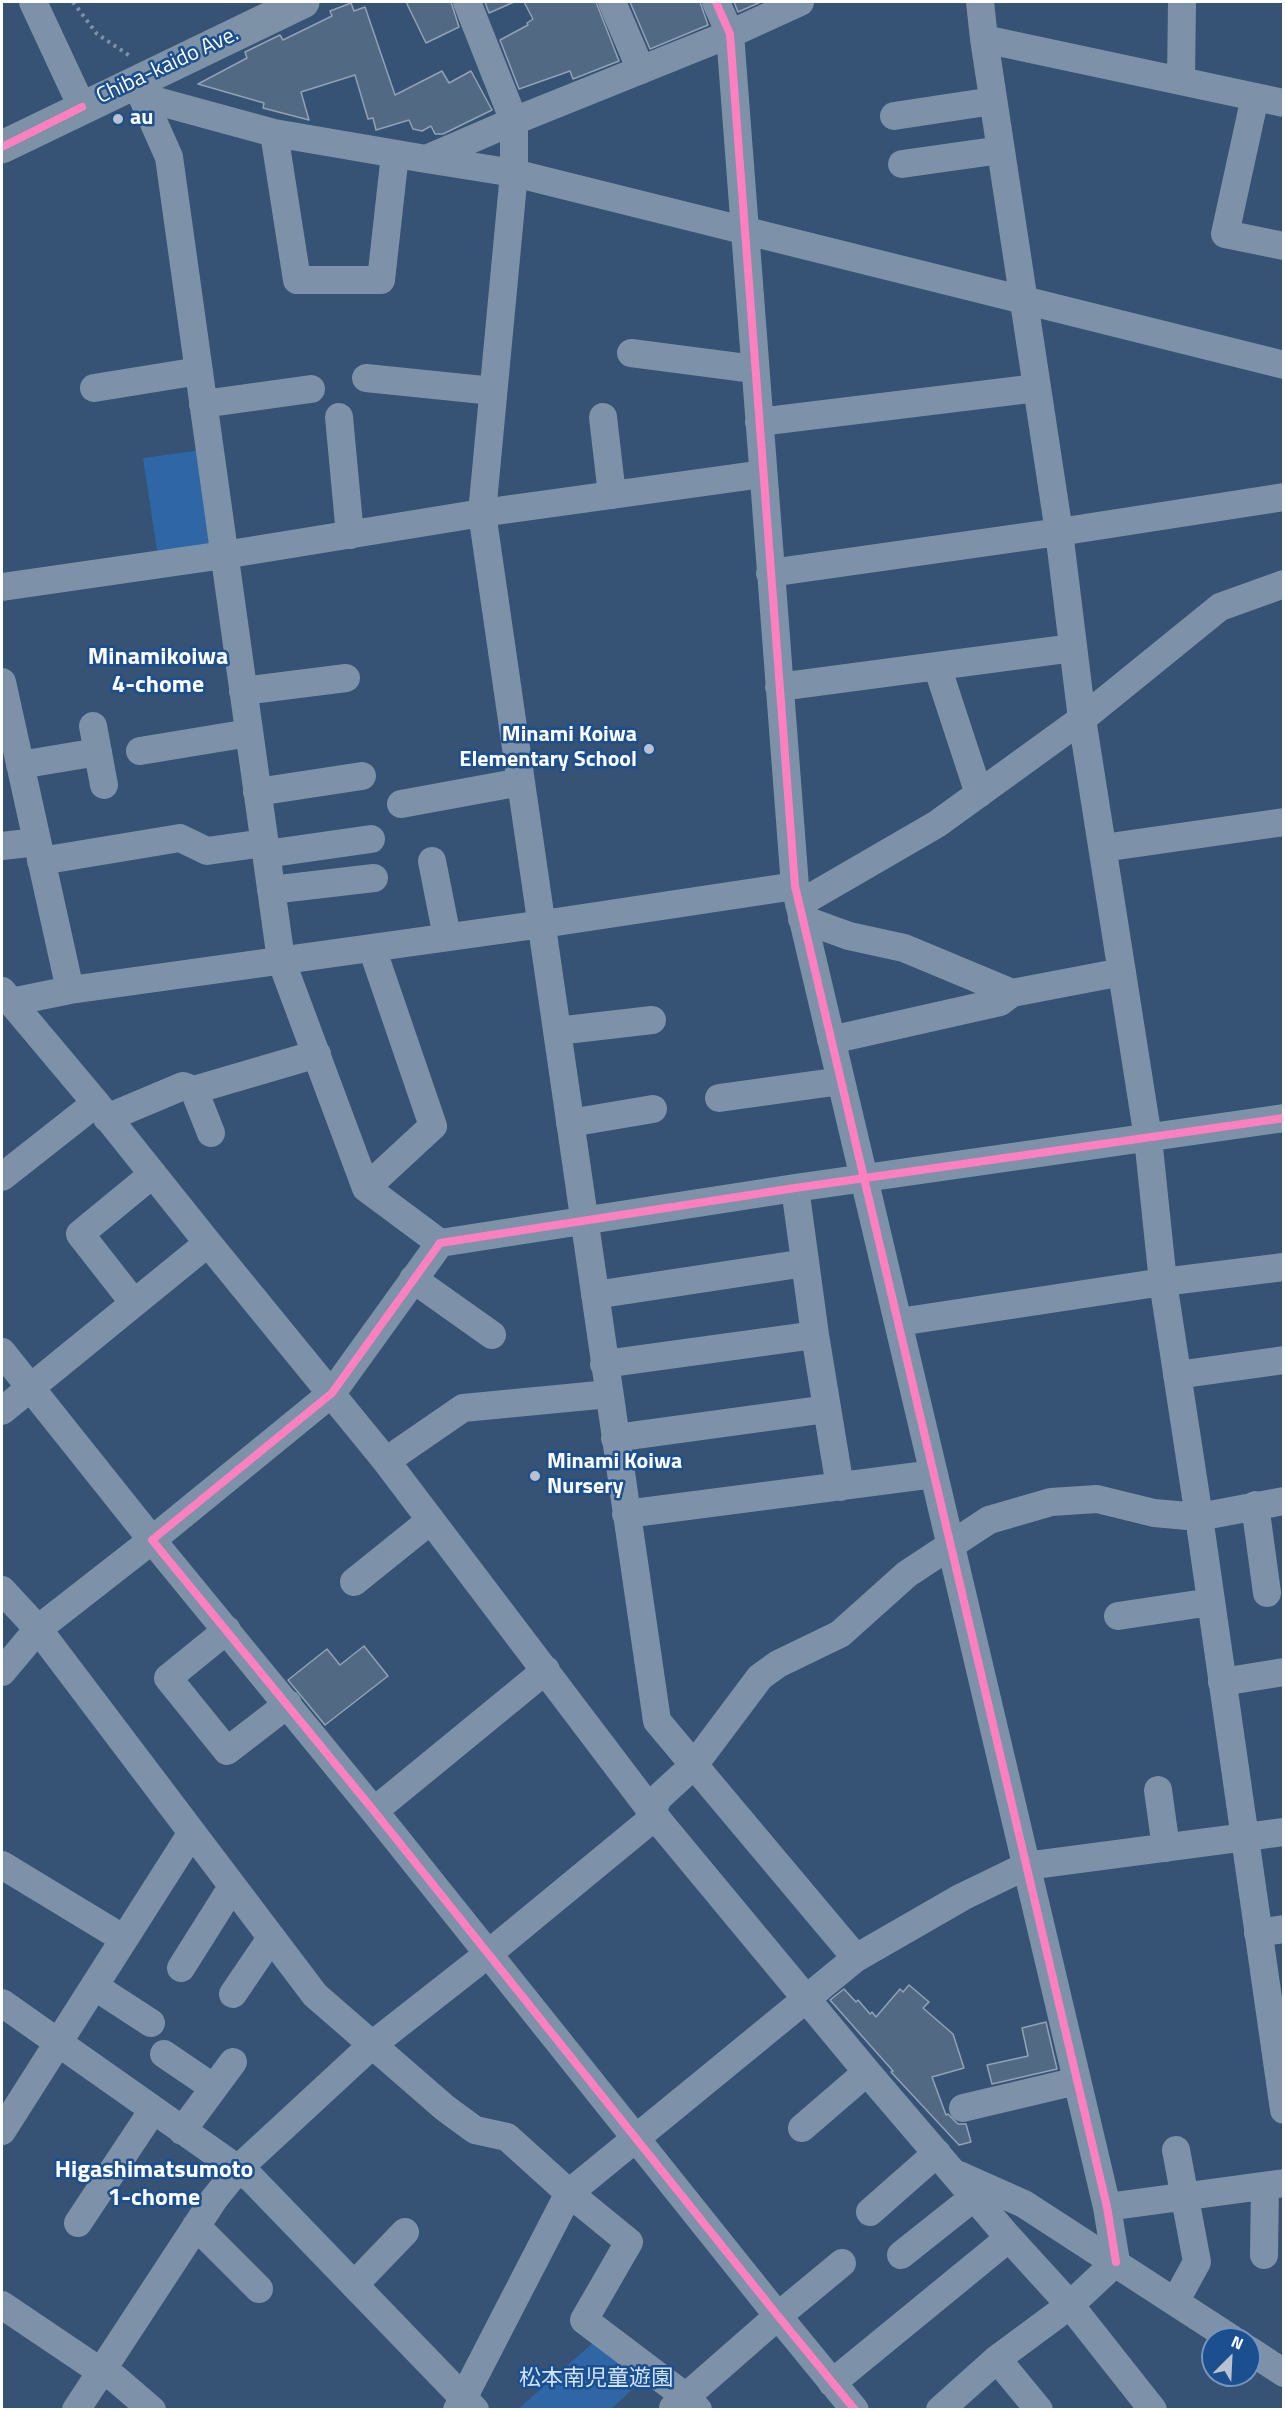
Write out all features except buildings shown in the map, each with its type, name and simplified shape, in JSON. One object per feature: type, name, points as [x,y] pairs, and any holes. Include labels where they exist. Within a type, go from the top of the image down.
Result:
[{"type":"highway","name":"Chiba-kaido Ave.","points":[[2,147],[303,2]]},
{"type":"street","points":[[33,2],[82,107]]},
{"type":"street","points":[[467,2],[514,121],[514,173],[482,513],[657,1721],[856,1958]]},
{"type":"street","points":[[612,2],[641,70]]},
{"type":"street","points":[[716,2],[729,34],[778,687],[799,903],[1107,2207],[1116,2262]]},
{"type":"street","points":[[426,159],[729,34],[800,2]]},
{"type":"street","points":[[980,2],[1059,532],[1082,719],[1148,1138],[1163,1282],[1244,1838],[1271,1931],[1284,2110]]},
{"type":"street","points":[[1181,80],[1182,2]]},
{"type":"street","points":[[984,39],[1284,103]]},
{"type":"street","points":[[138,80],[274,133],[514,173],[1284,365]]},
{"type":"street","points":[[138,80],[169,158],[280,960],[366,1188],[440,1244]]},
{"type":"street","points":[[1255,97],[1225,234],[1284,246]]},
{"type":"street","points":[[894,116],[993,101]]},
{"type":"street","points":[[274,133],[297,280],[381,280],[395,154]]},
{"type":"street","points":[[902,164],[1001,150]]},
{"type":"street","points":[[631,353],[754,369]]},
{"type":"street","points":[[94,388],[199,371]]},
{"type":"street","points":[[366,378],[493,391]]},
{"type":"street","points":[[759,422],[1037,388]]},
{"type":"street","points":[[203,404],[311,389]]},
{"type":"street","points":[[339,417],[350,534]]},
{"type":"street","points":[[603,417],[612,495]]},
{"type":"street","points":[[2,587],[224,555],[482,513],[763,474]]},
{"type":"street","points":[[770,573],[1284,497]]},
{"type":"street","points":[[6,997],[543,924],[799,903],[937,824],[1082,719],[1220,607],[1284,584]]},
{"type":"street","points":[[778,687],[1073,648]]},
{"type":"street","points":[[937,666],[979,794]]},
{"type":"street","points":[[243,691],[346,678]]},
{"type":"street","points":[[3,693],[70,990]]},
{"type":"street","points":[[140,751],[249,733]]},
{"type":"street","points":[[20,765],[96,739],[104,785]]},
{"type":"street","points":[[257,792],[362,776]]},
{"type":"street","points":[[401,804],[521,782]]},
{"type":"street","points":[[1103,848],[1284,822]]},
{"type":"street","points":[[2,846],[39,851],[180,838],[207,851],[371,839]]},
{"type":"street","points":[[432,861],[447,937]]},
{"type":"street","points":[[271,890],[374,878]]},
{"type":"street","points":[[799,903],[849,936],[904,948],[1012,993]]},
{"type":"street","points":[[366,1188],[433,1126],[372,948]]},
{"type":"street","points":[[831,1040],[1000,1002],[1012,993],[1122,972]]},
{"type":"street","points":[[6,997],[386,1461],[651,1811],[867,2072],[1009,2238],[1070,2305],[1153,2409]]},
{"type":"street","points":[[557,1031],[652,1020]]},
{"type":"street","points":[[2,1177],[101,1111],[183,1086],[194,1090],[317,1054]]},
{"type":"street","points":[[719,1098],[841,1081]]},
{"type":"street","points":[[194,1090],[211,1133]]},
{"type":"street","points":[[570,1124],[653,1109]]},
{"type":"street","points":[[2,1672],[38,1629],[152,1540],[332,1393],[440,1244],[795,1188],[1284,1118]]},
{"type":"street","points":[[134,1303],[80,1234],[153,1174]]},
{"type":"street","points":[[795,1188],[815,1335],[840,1487]]},
{"type":"street","points":[[2,1411],[208,1243]]},
{"type":"street","points":[[595,1295],[805,1263]]},
{"type":"street","points":[[899,1322],[1163,1282],[1284,1267]]},
{"type":"street","points":[[413,1279],[492,1335]]},
{"type":"street","points":[[604,1364],[815,1335]]},
{"type":"street","points":[[2,1352],[855,2409]]},
{"type":"street","points":[[1177,1375],[1284,1360]]},
{"type":"street","points":[[386,1461],[464,1408],[609,1394]]},
{"type":"street","points":[[615,1438],[827,1409]]},
{"type":"street","points":[[626,1514],[934,1474]]},
{"type":"street","points":[[76,2409],[214,2199],[239,2168],[372,2045],[488,1954],[647,1823],[658,1798],[694,1766],[760,1677],[778,1664],[840,1634],[907,1574],[989,1520],[1051,1502],[1097,1499],[1154,1513],[1199,1517],[1284,1501]]},
{"type":"street","points":[[1255,1505],[1267,1593]]},
{"type":"street","points":[[354,1582],[431,1520]]},
{"type":"street","points":[[2,1590],[38,1629],[315,1995],[445,2108],[475,2130],[507,2137],[569,2193],[629,2242],[584,2320],[685,2405],[778,2316],[842,2263]]},
{"type":"street","points":[[1118,1616],[1211,1602]]},
{"type":"street","points":[[227,1630],[168,1678],[227,1751],[288,1704]]},
{"type":"street","points":[[374,1811],[546,1670]]},
{"type":"street","points":[[1222,1682],[1284,1672]]},
{"type":"street","points":[[1158,1790],[1166,1848]]},
{"type":"street","points":[[2,2003],[239,2168],[354,2285],[465,2406],[569,2193],[856,1958],[962,1897],[1026,1866],[1284,1832]]},
{"type":"street","points":[[2,2131],[191,1834]]},
{"type":"street","points":[[2,1865],[124,1939]]},
{"type":"street","points":[[181,1968],[232,1887]]},
{"type":"street","points":[[233,1994],[272,1938]]},
{"type":"street","points":[[94,1986],[151,2023]]},
{"type":"street","points":[[164,2054],[214,2088]]},
{"type":"street","points":[[182,2130],[233,2062]]},
{"type":"street","points":[[802,2128],[867,2072]]},
{"type":"street","points":[[963,2108],[1077,2081]]},
{"type":"street","points":[[78,2223],[153,2110]]},
{"type":"street","points":[[1175,2302],[1197,2262],[1176,2150]]},
{"type":"street","points":[[870,2211],[945,2163]]},
{"type":"street","points":[[945,2163],[1024,2204],[1214,2327]]},
{"type":"street","points":[[1107,2207],[1274,2184],[1264,2255]]},
{"type":"street","points":[[901,2255],[974,2197]]},
{"type":"street","points":[[196,2226],[259,2289]]},
{"type":"street","points":[[354,2285],[405,2232]]},
{"type":"street","points":[[832,2383],[1009,2238]]},
{"type":"street","points":[[939,2409],[997,2359],[1070,2305],[1116,2262]]},
{"type":"street","points":[[2,2305],[116,2379],[152,2409]]},
{"type":"street","points":[[1261,2358],[1284,2373]]},
{"type":"street","points":[[997,2359],[1039,2409]]},
{"type":"path","points":[[73,2],[97,34],[138,80]]},
{"type":"green space","points":[[202,450],[216,548],[158,557],[143,458]]},
{"type":"green space","name":"松本南児童遊園","points":[[595,2341],[645,2378],[611,2409],[517,2410]]},
{"type":"cycle path","points":[[716,2],[730,34],[795,886],[1107,2207],[1116,2262]]},
{"type":"cycle path","points":[[2,147],[82,107]]},
{"type":"cycle path","points":[[855,2410],[374,1811],[152,1540],[332,1393],[440,1243],[795,1188],[1284,1118]]},
{"type":"place","name":"au","points":[[118,119]]},
{"type":"place","name":"Minami Koiwa Elementary School","points":[[649,749]]},
{"type":"place","name":"Minami Koiwa Nursery","points":[[535,1476]]},
{"type":"district","name":"Minamikoiwa 4-chome","points":[[158,672]]},
{"type":"district","name":"Higashimatsumoto 1-chome","points":[[154,2185]]}]
